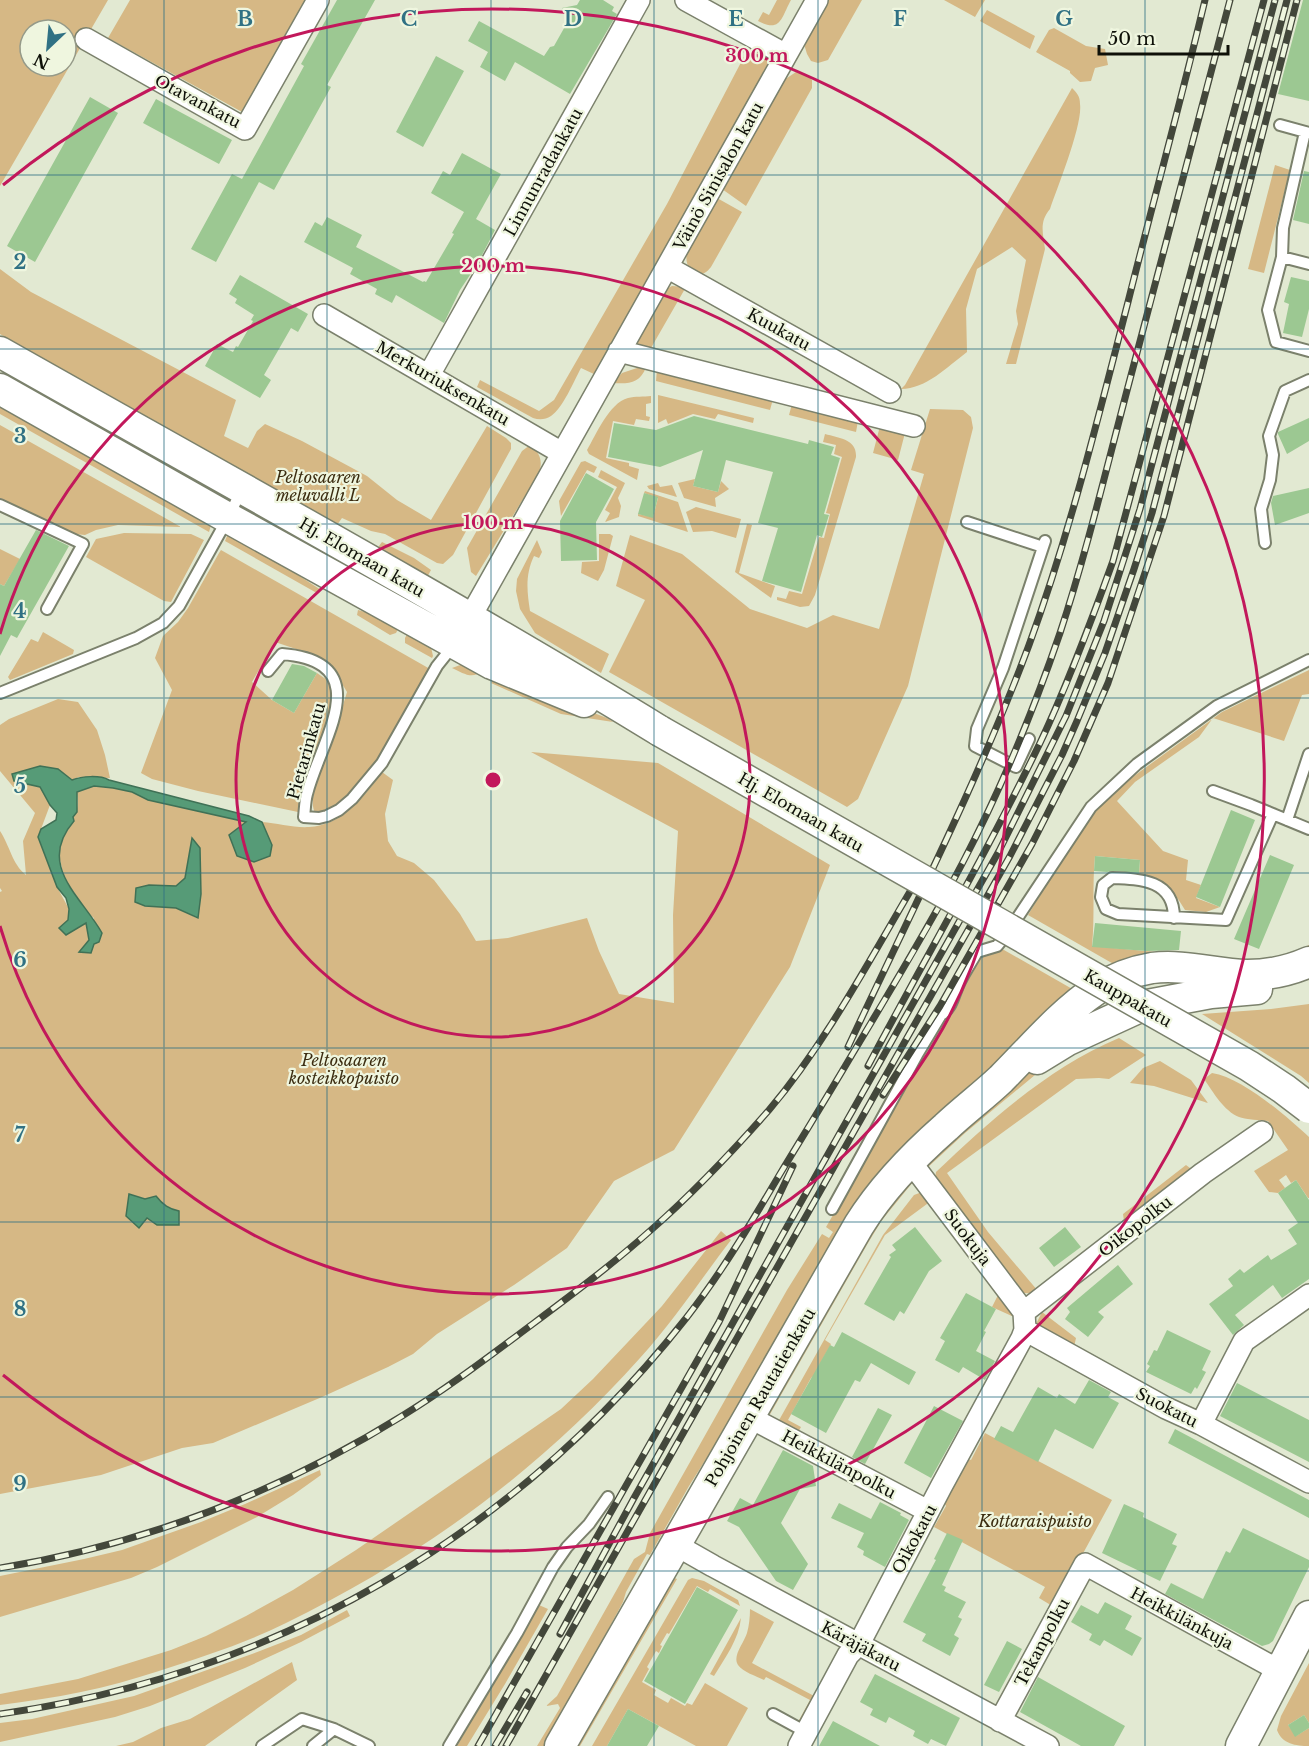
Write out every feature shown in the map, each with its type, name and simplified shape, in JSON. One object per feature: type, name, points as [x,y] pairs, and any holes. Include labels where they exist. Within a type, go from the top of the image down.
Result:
[{"type":"street","name":"Otavankatu","points":[[86,39],[245,129],[318,0]]},
{"type":"street","name":"Linnunradankatu","points":[[429,375],[639,0]]},
{"type":"street","points":[[686,0],[786,55]]},
{"type":"street","name":"Väinö Sinisalon katu","points":[[462,631],[817,0]]},
{"type":"street","name":"Kuukatu","points":[[667,267],[890,392]]},
{"type":"street","name":"Merkuriuksenkatu","points":[[324,315],[562,453]]},
{"type":"street","points":[[619,351],[914,426]]},
{"type":"street","name":"Hj. Elomaan katu","points":[[0,352],[242,489],[462,631]]},
{"type":"street","name":"Hj. Elomaan katu","points":[[0,389],[228,518],[462,631],[570,676],[660,731],[943,893]]},
{"type":"street","name":"Kauppakatu","points":[[943,893],[1249,1066],[1309,1108]]},
{"type":"street","name":"Pohjoinen Rautatienkatu","points":[[560,1746],[864,1216],[910,1161],[1000,1079],[1068,1040],[1197,982],[1278,972],[1309,962]]},
{"type":"street","name":"Pohjoinen Rautatienkatu","points":[[1197,982],[1279,986],[1309,980]]},
{"type":"street","name":"Oikopolku","points":[[1025,1321],[1203,1173],[1262,1132]]},
{"type":"street","name":"Suokuja","points":[[910,1161],[1025,1321]]},
{"type":"street","points":[[1201,1424],[1244,1341],[1309,1295]]},
{"type":"street","name":"Suokatu","points":[[1025,1321],[1166,1408],[1201,1424],[1309,1482]]},
{"type":"street","name":"Oikokatu","points":[[803,1739],[848,1655],[859,1644],[1022,1338],[1025,1321]]},
{"type":"street","name":"Heikkilänpolku","points":[[749,1417],[928,1511]]},
{"type":"street","name":"Käräjäkatu","points":[[676,1545],[1048,1746]]},
{"type":"street","name":"Heikkilänkuja","points":[[1084,1564],[1280,1671]]},
{"type":"street","name":"Tekanpolku","points":[[1000,1720],[1084,1564]]},
{"type":"street","points":[[1250,1743],[1280,1671],[1309,1616]]},
{"type":"lane","points":[[1280,125],[1307,132],[1283,228],[1282,257],[1268,310],[1276,342],[1309,351]]},
{"type":"lane","points":[[1282,257],[1309,264]]},
{"type":"lane","points":[[1265,543],[1261,509],[1270,480],[1273,454],[1269,436],[1285,392],[1309,380]]},
{"type":"lane","points":[[0,693],[121,644],[163,623],[179,606],[242,489]]},
{"type":"lane","points":[[0,505],[83,544],[47,609]]},
{"type":"lane","points":[[967,522],[1044,544],[1003,668],[977,729],[975,746],[1016,767],[1029,739]]},
{"type":"lane","name":"Pietarinkatu","points":[[268,671],[282,654],[303,656],[323,667],[334,679],[337,693],[335,712],[329,736],[307,794],[304,817],[319,818],[327,816],[345,804],[382,763],[437,666],[462,631]]},
{"type":"lane","points":[[832,1209],[917,1054],[941,1015],[947,1011],[957,987],[977,952],[997,946],[1006,936],[1091,807],[1137,764],[1217,706],[1309,660]]},
{"type":"lane","points":[[1287,820],[1309,753]]},
{"type":"lane","points":[[1213,791],[1309,829]]},
{"type":"lane","points":[[1174,918],[1174,906],[1166,892],[1150,882],[1112,878],[1103,885],[1101,897],[1106,909],[1118,914],[1174,918],[1226,920],[1273,814]]},
{"type":"lane","points":[[449,1746],[517,1633],[553,1567],[608,1497]]},
{"type":"lane","points":[[773,1714],[803,1739]]},
{"type":"lane","points":[[262,1746],[302,1719],[333,1729],[355,1744],[369,1746]]},
{"type":"lane","points":[[313,1746],[333,1729]]},
{"type":"green space","points":[[0,0],[108,0],[78,52],[78,18],[18,18],[18,78],[63,78],[0,186]]},
{"type":"green space","points":[[130,0],[305,0],[242,112],[108,38]]},
{"type":"green space","points":[[777,0],[791,0],[779,22],[771,25],[758,21],[763,12],[769,15]]},
{"type":"green space","points":[[829,0],[862,0],[828,60],[818,63],[811,61],[804,44]]},
{"type":"green space","points":[[944,0],[985,0],[975,17]]},
{"type":"green space","points":[[987,10],[1035,36],[1030,49],[980,21]]},
{"type":"green space","points":[[1054,28],[1086,46],[1105,49],[1108,65],[1095,68],[1091,81],[1080,82],[1070,71],[1036,52],[1049,30]]},
{"type":"green space","points":[[749,47],[764,54],[767,71],[596,375],[581,368],[560,407],[551,416],[542,419],[533,418],[477,387],[480,380],[539,411],[554,400],[667,204]]},
{"type":"green space","points":[[796,72],[806,74],[812,80],[812,88],[746,206],[722,189],[784,80]]},
{"type":"green space","points":[[1072,88],[1080,101],[1078,126],[1050,209],[1044,218],[1045,249],[1016,364],[1006,364],[1018,324],[1016,311],[1026,260],[1012,247],[977,269],[966,309],[967,352],[928,381],[901,389],[905,385]]},
{"type":"green space","points":[[1275,165],[1290,170],[1264,273],[1248,269]]},
{"type":"green space","points":[[717,198],[742,212],[711,267],[706,272],[697,274],[689,269],[687,252]]},
{"type":"green space","name":"Peltosaaren meluvalli L","points":[[0,269],[31,292],[236,400],[224,436],[248,448],[257,431],[265,424],[367,476],[397,500],[431,520],[487,426],[506,438],[511,443],[511,449],[453,555],[443,564],[437,563],[385,534],[371,531],[342,518],[337,525],[311,518],[0,334]]},
{"type":"green space","points":[[672,286],[686,287],[651,348],[635,344],[666,289]]},
{"type":"green space","points":[[646,367],[637,380],[628,383],[612,383],[622,373]]},
{"type":"green space","points":[[657,369],[773,399],[770,410],[656,381]]},
{"type":"green space","points":[[658,395],[754,418],[753,423],[718,414],[715,419],[693,414],[668,424],[666,419],[658,423]]},
{"type":"green space","points":[[651,396],[651,403],[646,404],[646,416],[650,417],[649,421],[636,419],[634,425],[613,421],[606,458],[629,463],[629,466],[639,469],[637,480],[589,454],[587,450],[615,406],[628,398]]},
{"type":"green space","points":[[0,399],[212,522],[209,532],[0,414]]},
{"type":"green space","points":[[792,404],[858,421],[856,432],[789,415]]},
{"type":"green space","points":[[930,409],[963,410],[971,417],[973,428],[908,686],[858,799],[847,807],[609,672],[645,600],[616,586],[630,535],[682,554],[750,609],[807,628],[833,615],[879,629],[924,474],[911,470]]},
{"type":"green space","points":[[0,425],[181,527],[118,525],[85,535],[75,534],[0,498]]},
{"type":"green space","points":[[880,426],[905,433],[898,460],[873,453]]},
{"type":"green space","points":[[825,434],[846,440],[854,446],[856,457],[815,595],[809,606],[800,607],[777,600],[777,597],[786,599],[789,591],[802,594],[819,537],[824,538],[830,514],[826,513],[842,457],[834,454],[836,445],[823,442]]},
{"type":"green space","points":[[530,445],[540,457],[539,473],[476,576],[471,572],[467,548],[522,451]]},
{"type":"green space","points":[[585,461],[597,467],[594,473],[587,470],[561,516],[559,501],[581,462]]},
{"type":"green space","points":[[601,470],[625,483],[618,498],[621,506],[619,517],[605,522],[610,513],[605,510],[617,487],[598,477]]},
{"type":"green space","points":[[695,479],[693,486],[718,492],[721,481],[729,489],[715,498],[716,507],[684,498],[678,483]]},
{"type":"green space","points":[[658,483],[660,487],[672,485],[677,497],[649,489],[647,486]]},
{"type":"green space","points":[[645,491],[678,502],[688,532],[638,516],[638,514],[653,517],[658,498],[644,493]]},
{"type":"green space","points":[[696,507],[741,519],[736,538],[712,531],[693,532],[686,512]]},
{"type":"green space","points":[[747,524],[752,525],[739,573],[775,586],[771,598],[735,572]]},
{"type":"green space","points":[[124,533],[191,534],[204,540],[171,602],[164,601],[86,557],[96,539]]},
{"type":"green space","points":[[233,533],[321,590],[315,592],[225,541],[227,536]]},
{"type":"green space","points":[[599,534],[613,536],[604,570],[598,581],[581,573],[582,562],[599,561]]},
{"type":"green space","points":[[537,540],[542,552],[539,558],[534,556],[529,570],[530,611],[609,654],[601,673],[535,633],[520,609],[516,591],[517,579]]},
{"type":"green space","points":[[382,542],[414,558],[431,570],[424,583],[379,550]]},
{"type":"green space","points":[[0,549],[20,559],[4,586],[0,584]]},
{"type":"green space","points":[[221,550],[430,669],[385,750],[359,785],[336,807],[316,814],[313,798],[347,692],[335,672],[320,657],[275,642],[252,682],[272,700],[294,713],[317,673],[330,682],[333,700],[327,727],[302,791],[298,812],[198,791],[152,779],[141,773],[172,690],[155,658],[163,636],[178,622],[188,608]]},
{"type":"green space","points":[[358,610],[399,627],[396,633],[390,635],[357,615]]},
{"type":"green space","points":[[43,632],[74,650],[73,654],[10,680],[8,677],[31,639],[38,642]]},
{"type":"green space","points":[[408,632],[430,643],[432,658],[405,643]]},
{"type":"green space","points":[[463,664],[482,671],[471,675],[452,668]]},
{"type":"green space","points":[[1309,670],[1309,694],[1302,695],[1284,741],[1214,718]]},
{"type":"green space","points":[[496,676],[613,722],[561,714],[491,683]]},
{"type":"green space","name":"Peltosaaren kosteikkopuisto","points":[[58,699],[78,702],[97,730],[105,755],[110,778],[79,777],[72,780],[58,769],[14,781],[40,787],[50,805],[38,837],[57,887],[69,909],[68,920],[86,922],[89,940],[80,952],[90,953],[94,918],[87,913],[65,881],[59,856],[61,840],[74,821],[73,817],[78,805],[77,792],[94,786],[132,792],[148,800],[247,822],[254,862],[270,856],[272,845],[262,822],[309,827],[332,821],[360,800],[382,772],[393,780],[385,814],[388,841],[397,856],[414,863],[434,880],[460,914],[476,941],[508,938],[587,918],[619,994],[674,1003],[673,915],[678,831],[531,752],[658,763],[830,865],[790,967],[674,1150],[614,1181],[567,1248],[437,1334],[413,1354],[322,1397],[213,1443],[182,1448],[101,1475],[0,1494],[0,892],[2,891],[0,888],[0,831],[17,866],[26,875],[23,841],[35,813],[0,771],[0,725]],"holes":[[[193,839],[200,848],[197,918],[176,908],[149,885],[176,886],[186,878]],[[130,1195],[161,1202],[170,1209],[147,1218],[139,1227]]]},
{"type":"green space","points":[[1212,719],[1199,737],[1135,782],[1117,801],[1163,851],[1188,860],[1186,880],[1201,885],[1196,898],[1220,907],[1206,912],[1185,910],[1176,896],[1161,882],[1155,878],[1139,875],[1140,860],[1095,856],[1092,946],[1178,954],[1222,963],[1246,965],[1276,961],[1309,945],[1309,954],[1291,962],[1258,968],[1168,960],[1124,970],[1028,915],[1093,809]]},
{"type":"green space","points":[[990,942],[1081,994],[918,1140],[689,1486],[626,1592],[601,1643],[598,1659],[548,1746],[537,1746],[560,1708],[558,1704],[546,1706],[557,1696],[634,1559],[645,1552],[650,1533],[787,1290],[822,1234],[829,1238],[833,1232],[826,1227],[884,1128],[899,1094],[943,1017],[948,1015]]},
{"type":"green space","points":[[1309,1004],[1309,1083],[1202,1014],[1271,1009]]},
{"type":"green space","points":[[1119,1038],[1146,1055],[1109,1079],[1076,1079],[947,1173],[988,1232],[1038,1291],[1023,1293],[1017,1291],[935,1179],[936,1172],[999,1115],[1044,1080],[1093,1050]]},
{"type":"green space","points":[[1160,1061],[1191,1080],[1208,1103],[1154,1086],[1130,1083],[1143,1068]]},
{"type":"green space","points":[[1036,1066],[1041,1070],[927,1168],[927,1162],[999,1093]]},
{"type":"green space","points":[[1212,1073],[1224,1076],[1250,1090],[1309,1137],[1309,1198],[1296,1180],[1291,1183],[1286,1175],[1279,1180],[1285,1188],[1278,1193],[1269,1192],[1254,1171],[1288,1150],[1268,1121],[1239,1117],[1224,1106],[1204,1079]]},
{"type":"green space","points":[[1186,1165],[1191,1172],[1127,1222],[1124,1221],[1123,1214]]},
{"type":"green space","points":[[909,1180],[913,1182],[882,1220],[769,1416],[766,1412],[861,1239]]},
{"type":"green space","points":[[922,1192],[931,1201],[885,1235],[825,1340],[831,1344],[821,1362],[826,1365],[811,1378],[788,1420],[801,1427],[796,1436],[778,1422],[883,1235],[914,1195]]},
{"type":"green space","points":[[721,1231],[731,1240],[652,1344],[602,1399],[520,1474],[431,1540],[336,1597],[286,1623],[240,1643],[159,1671],[91,1690],[0,1705],[0,1694],[78,1679],[171,1650],[206,1636],[293,1590],[356,1550],[561,1409],[593,1379],[662,1306]]},
{"type":"green space","points":[[999,1293],[1012,1308],[1014,1317],[992,1307]]},
{"type":"green space","points":[[1042,1312],[1076,1338],[1074,1347],[1038,1328],[1036,1324]]},
{"type":"green space","name":"Kottaraispuisto","points":[[985,1433],[1112,1500],[1054,1607],[1039,1598],[1045,1587],[934,1527],[946,1506],[942,1499],[965,1458],[971,1460]]},
{"type":"green space","points":[[320,1470],[321,1475],[257,1517],[157,1567],[131,1578],[0,1617],[0,1576],[122,1550],[201,1522]]},
{"type":"green space","points":[[670,1576],[677,1579],[580,1746],[572,1746]]},
{"type":"green space","points":[[692,1578],[704,1581],[738,1600],[740,1606],[710,1589],[708,1592],[697,1586],[660,1645],[662,1646],[659,1653],[656,1651],[642,1682],[656,1690],[654,1695],[668,1703],[671,1698],[685,1706],[687,1703],[692,1705],[705,1683],[748,1708],[727,1746],[696,1746],[628,1709],[607,1746],[592,1746],[688,1580]]},
{"type":"green space","points":[[539,1605],[548,1609],[505,1684],[467,1746],[457,1746]]},
{"type":"green space","points":[[750,1609],[774,1622],[752,1663],[816,1697],[801,1723],[798,1722],[810,1700],[766,1677],[764,1680],[750,1674],[738,1665],[736,1658],[747,1633]]},
{"type":"green space","points":[[347,1610],[350,1616],[301,1642],[245,1668],[150,1706],[115,1717],[0,1742],[0,1723],[32,1719],[134,1696],[301,1635]]},
{"type":"green space","points":[[741,1618],[731,1648],[714,1676],[710,1674]]},
{"type":"green space","points":[[292,1662],[297,1680],[205,1746],[116,1746],[133,1742],[161,1728],[190,1719]]},
{"type":"green space","points":[[1309,1663],[1309,1723],[1304,1715],[1288,1725],[1296,1736],[1309,1728],[1309,1746],[1286,1741],[1277,1730],[1281,1716]]},
{"type":"shaded area","points":[[40,766],[58,769],[72,780],[101,777],[249,816],[262,822],[272,845],[270,856],[254,862],[237,856],[229,835],[246,822],[148,800],[132,792],[113,788],[94,786],[77,792],[77,812],[63,837],[59,852],[61,866],[66,880],[102,933],[91,953],[79,952],[89,940],[86,923],[66,935],[59,928],[68,920],[69,909],[66,898],[57,887],[38,837],[41,829],[56,820],[57,813],[40,787],[14,781],[12,774]]},
{"type":"shaded area","points":[[192,838],[200,848],[201,894],[198,918],[176,908],[145,906],[135,902],[136,888],[149,885],[176,886],[185,878]]},
{"type":"shaded area","points":[[129,1194],[145,1199],[156,1196],[166,1206],[179,1211],[179,1225],[157,1225],[147,1218],[139,1228],[126,1216]]},
{"type":"building","points":[[337,0],[375,0],[327,85],[331,87],[274,190],[259,182],[216,262],[191,249],[232,174],[242,179]]},
{"type":"building","points":[[580,0],[603,0],[614,7],[612,11],[617,14],[570,94],[515,62],[505,81],[480,67],[488,52],[468,41],[479,21],[544,56],[550,47],[554,46],[572,14],[562,8],[577,5]]},
{"type":"building","points":[[1303,0],[1309,0],[1309,101],[1278,94]]},
{"type":"building","points":[[436,56],[464,71],[423,147],[396,132]]},
{"type":"building","points":[[90,97],[118,113],[35,262],[7,246]]},
{"type":"building","points":[[156,99],[232,140],[219,164],[143,123]]},
{"type":"building","points":[[462,153],[501,174],[476,219],[495,230],[481,257],[474,263],[472,272],[460,290],[444,323],[396,295],[392,303],[375,294],[377,289],[350,274],[353,268],[304,242],[315,222],[322,226],[327,217],[362,235],[356,247],[426,282],[464,212],[431,193],[443,171],[450,175]]},
{"type":"building","points":[[1304,171],[1309,172],[1309,224],[1293,220]]},
{"type":"building","points":[[240,275],[308,314],[298,332],[291,328],[264,375],[271,380],[260,398],[205,366],[217,344],[233,352],[253,321],[251,320],[254,315],[235,303],[237,299],[229,294]]},
{"type":"building","points":[[1291,277],[1309,281],[1309,309],[1302,337],[1283,333],[1289,304],[1284,302]]},
{"type":"building","points":[[694,416],[808,444],[809,440],[834,447],[831,455],[840,458],[824,514],[829,515],[822,537],[817,535],[801,592],[762,581],[778,528],[758,523],[773,472],[726,460],[718,492],[693,486],[703,450],[660,467],[608,457],[614,423],[656,430]]},
{"type":"building","points":[[1309,418],[1309,441],[1287,454],[1278,432]]},
{"type":"building","points":[[586,473],[614,489],[596,522],[597,560],[561,561],[560,521]]},
{"type":"building","points":[[1309,488],[1309,513],[1275,525],[1271,503],[1273,496]]},
{"type":"building","points":[[644,493],[658,497],[653,518],[638,514]]},
{"type":"building","points":[[36,530],[69,546],[17,638],[11,635],[0,656],[0,584],[4,586]]},
{"type":"building","points":[[292,664],[304,666],[317,673],[294,713],[272,700]]},
{"type":"building","points":[[1231,810],[1255,820],[1220,907],[1196,897]]},
{"type":"building","points":[[1270,855],[1294,865],[1259,949],[1234,939]]},
{"type":"building","points":[[1095,856],[1140,860],[1139,873],[1094,871]]},
{"type":"building","points":[[1095,923],[1181,931],[1179,950],[1147,951],[1092,947]]},
{"type":"building","points":[[1296,1180],[1309,1200],[1309,1279],[1282,1298],[1273,1285],[1235,1315],[1244,1325],[1233,1335],[1209,1304],[1233,1286],[1228,1279],[1240,1269],[1244,1273],[1268,1255],[1271,1260],[1297,1244],[1288,1230],[1298,1223],[1278,1193]]},
{"type":"building","points":[[915,1227],[942,1261],[929,1271],[904,1314],[900,1311],[894,1321],[864,1304],[891,1257],[889,1255],[896,1250],[892,1245]]},
{"type":"building","points":[[1065,1227],[1081,1247],[1054,1267],[1039,1248]]},
{"type":"building","points":[[1118,1265],[1133,1284],[1098,1312],[1104,1317],[1088,1337],[1065,1319],[1070,1312],[1067,1308]]},
{"type":"building","points":[[966,1293],[996,1309],[976,1351],[995,1361],[985,1380],[963,1367],[959,1373],[935,1360],[945,1341],[940,1338]]},
{"type":"building","points":[[1167,1330],[1211,1351],[1202,1370],[1206,1372],[1197,1389],[1195,1387],[1191,1394],[1146,1372],[1154,1350],[1157,1351]]},
{"type":"building","points":[[842,1332],[916,1372],[909,1385],[871,1363],[860,1382],[855,1380],[826,1433],[791,1414],[830,1345],[834,1347]]},
{"type":"building","points":[[1089,1380],[1111,1392],[1108,1397],[1119,1403],[1093,1449],[1055,1429],[1038,1462],[994,1439],[1001,1426],[1013,1432],[1038,1387],[1057,1398],[1059,1394],[1075,1404]]},
{"type":"building","points":[[1237,1383],[1309,1420],[1309,1462],[1220,1416]]},
{"type":"building","points":[[934,1406],[963,1421],[931,1478],[904,1463]]},
{"type":"building","points":[[878,1408],[892,1415],[865,1464],[852,1457]]},
{"type":"building","points":[[1175,1429],[1309,1500],[1309,1518],[1168,1443]]},
{"type":"building","points":[[783,1450],[813,1466],[816,1486],[800,1489],[781,1523],[808,1564],[793,1590],[776,1581],[739,1527],[727,1521],[740,1498],[753,1505]]},
{"type":"building","points":[[880,1502],[909,1520],[885,1567],[863,1555],[864,1551],[857,1547],[864,1533],[831,1518],[839,1503],[871,1519]]},
{"type":"building","points":[[1124,1504],[1144,1513],[1143,1517],[1177,1534],[1172,1544],[1177,1546],[1160,1581],[1102,1553]]},
{"type":"building","points":[[1243,1528],[1309,1560],[1309,1567],[1273,1641],[1262,1646],[1165,1594],[1171,1583],[1203,1599],[1226,1551],[1230,1553]]},
{"type":"building","points":[[947,1533],[963,1540],[942,1585],[946,1587],[944,1591],[966,1602],[958,1617],[962,1619],[954,1635],[959,1638],[950,1656],[922,1641],[926,1634],[903,1622],[936,1560],[934,1559]]},
{"type":"building","points":[[697,1587],[738,1610],[685,1704],[644,1681]]},
{"type":"building","points":[[1105,1602],[1132,1616],[1125,1629],[1142,1638],[1132,1656],[1104,1640],[1100,1646],[1089,1640],[1092,1634],[1071,1622],[1081,1605],[1098,1614]]},
{"type":"building","points":[[1007,1641],[1022,1649],[999,1692],[984,1685]]},
{"type":"building","points":[[875,1674],[960,1718],[946,1746],[931,1739],[928,1744],[913,1736],[915,1731],[889,1717],[886,1723],[870,1715],[873,1709],[860,1702]]},
{"type":"building","points":[[1038,1677],[1125,1726],[1114,1746],[1081,1746],[1020,1712]]},
{"type":"building","points":[[628,1709],[659,1726],[647,1746],[607,1746]]},
{"type":"building","points":[[1304,1715],[1309,1728],[1295,1737],[1288,1725]]},
{"type":"building","points":[[833,1721],[880,1746],[819,1746]]},
{"type":"railway","points":[[848,1047],[943,848],[988,747],[1044,603],[1094,432],[1205,0]]},
{"type":"railway","points":[[0,1714],[101,1695],[199,1666],[293,1629],[382,1583],[467,1528],[546,1466],[620,1395],[700,1300],[758,1211],[936,912],[990,807],[1039,692],[1070,602],[1088,540],[1230,0]]},
{"type":"railway","points":[[868,1066],[1020,784],[1079,653],[1113,561],[1264,0]]},
{"type":"railway","points":[[560,1634],[634,1498],[999,851],[1066,716],[1104,621],[1140,509],[1275,0]]},
{"type":"railway","points":[[506,1746],[1010,856],[1062,755],[1105,653],[1152,513],[1287,0]]},
{"type":"railway","points":[[883,1095],[940,1006],[1032,844],[1074,761],[1108,683],[1164,516],[1297,0]]},
{"type":"railway","points":[[0,1568],[53,1558],[157,1530],[208,1512],[308,1469],[419,1405],[549,1312],[594,1278],[667,1216],[712,1172],[769,1110],[791,1083],[831,1025],[921,873]]},
{"type":"railway","points":[[478,1746],[719,1322],[793,1166]]},
{"type":"railway","points":[[495,1746],[527,1692]]}]
